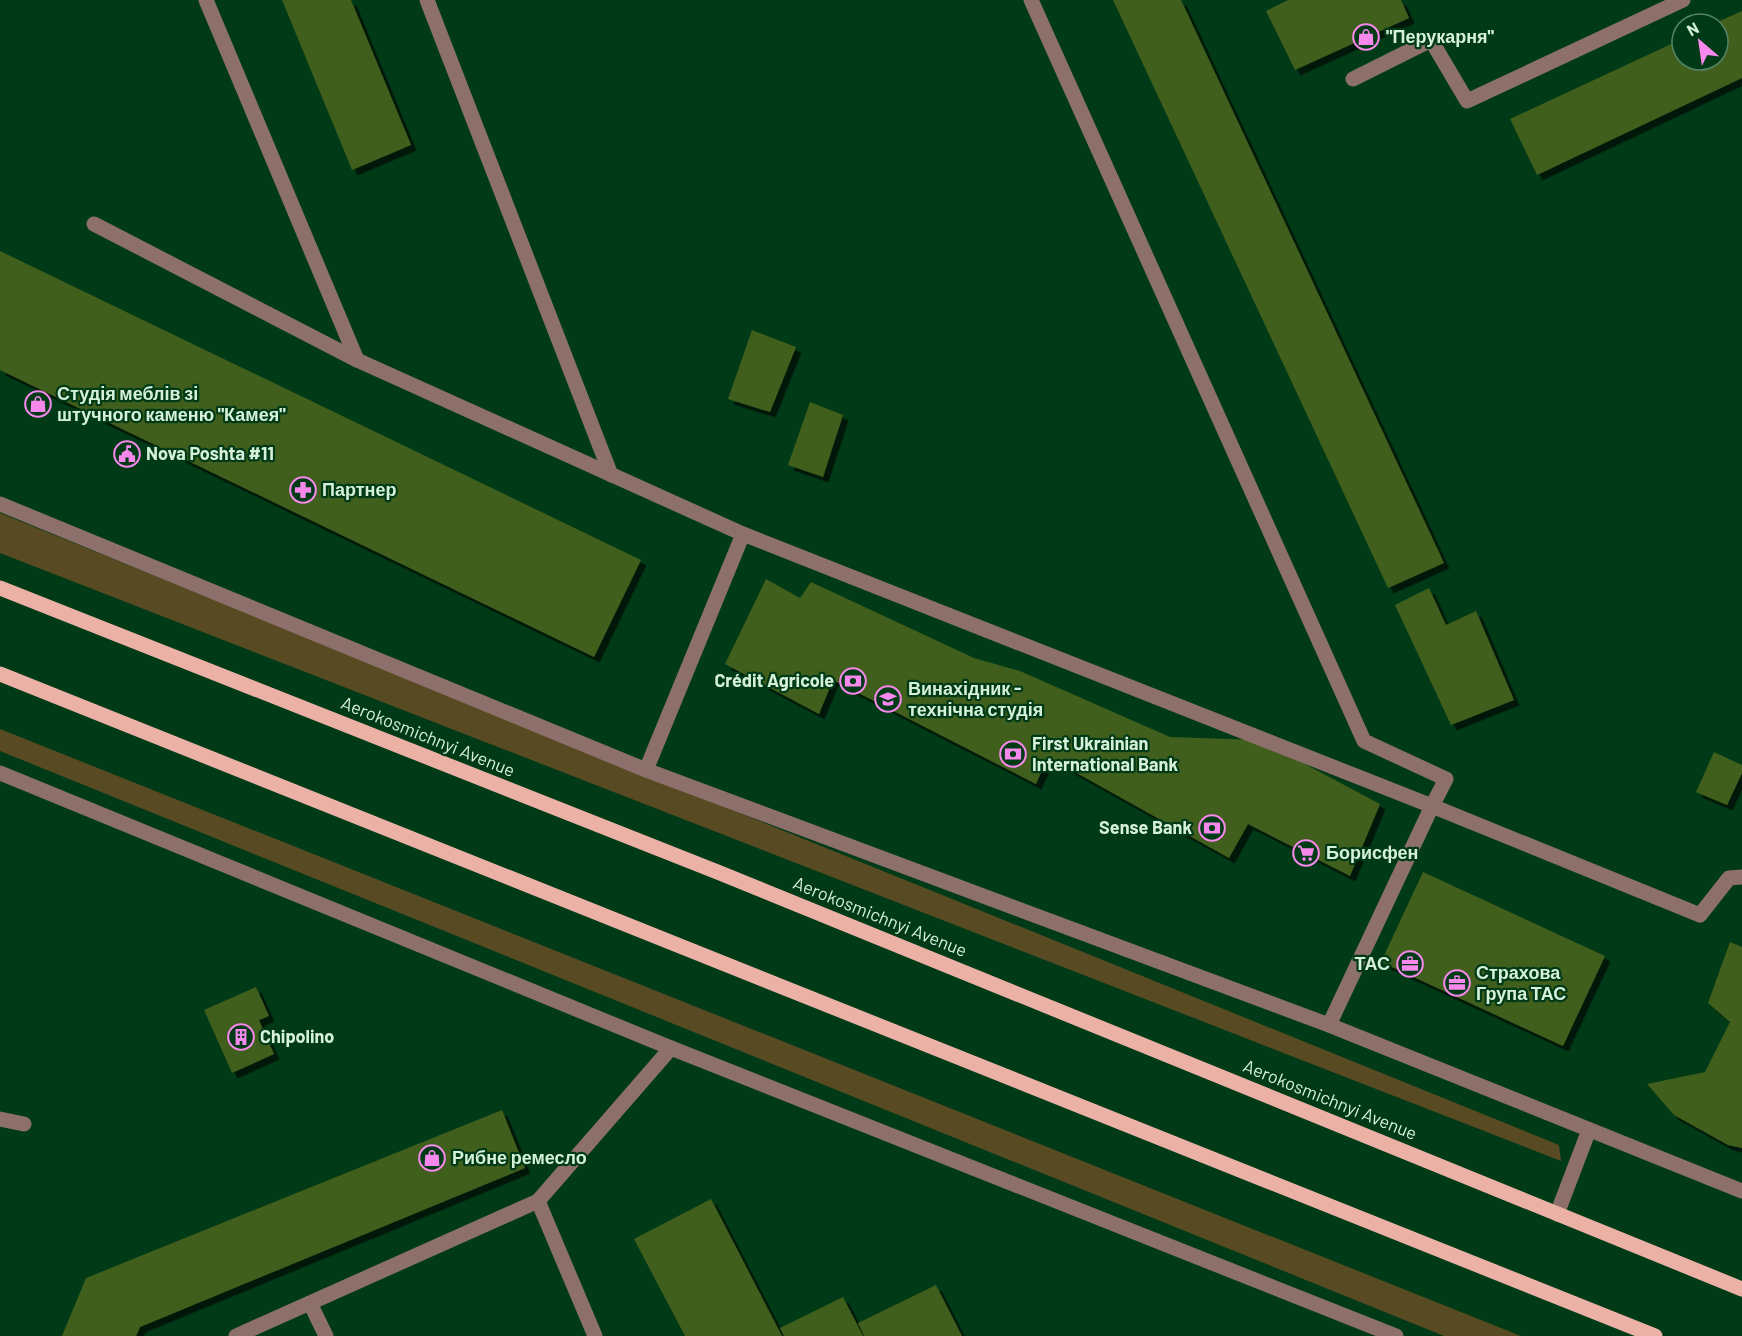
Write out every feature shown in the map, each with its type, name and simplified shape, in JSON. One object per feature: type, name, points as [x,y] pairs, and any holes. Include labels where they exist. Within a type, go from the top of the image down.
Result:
[{"type":"main road","name":"Aerokosmichnyi Avenue","points":[[0,588],[720,873],[1742,1288]]},
{"type":"main road","points":[[0,674],[1655,1336]]},
{"type":"street","points":[[206,0],[357,360]]},
{"type":"street","points":[[427,0],[611,475]]},
{"type":"street","points":[[1031,0],[1364,741],[1446,779],[1329,1025]]},
{"type":"street","points":[[1353,79],[1431,40],[1467,101],[1683,0]]},
{"type":"street","points":[[94,224],[357,360],[742,534],[1432,806],[1700,915],[1730,878],[1742,877]]},
{"type":"street","points":[[0,504],[646,770],[1329,1025],[1742,1191]]},
{"type":"street","points":[[646,770],[742,534]]},
{"type":"street","points":[[0,773],[671,1048],[1396,1336]]},
{"type":"street","points":[[236,1336],[538,1201],[671,1048]]},
{"type":"street","points":[[0,1119],[24,1124]]},
{"type":"street","points":[[1557,1214],[1589,1130]]},
{"type":"street","points":[[538,1201],[595,1336]]},
{"type":"street","points":[[310,1303],[326,1336]]},
{"type":"shaded area","points":[[0,513],[1559,1145],[1561,1161],[0,553]]},
{"type":"shaded area","points":[[0,729],[1521,1336],[1444,1336],[0,751]]},
{"type":"building","points":[[282,0],[351,0],[411,145],[352,170]]},
{"type":"building","points":[[1113,0],[1181,0],[1444,563],[1388,588]]},
{"type":"building","points":[[1288,0],[1401,0],[1409,18],[1295,70],[1266,11]]},
{"type":"building","points":[[1742,11],[1742,78],[1537,175],[1510,119],[1670,45],[1670,72],[1730,72],[1730,16]]},
{"type":"building","points":[[0,251],[641,560],[594,657],[0,370]]},
{"type":"building","points":[[752,330],[796,347],[770,412],[728,399]]},
{"type":"building","points":[[810,402],[843,415],[823,477],[788,465]]},
{"type":"building","points":[[766,579],[800,598],[811,582],[974,658],[1020,671],[1170,737],[1260,740],[1380,804],[1350,876],[1248,824],[1229,858],[1048,757],[1036,784],[833,680],[819,714],[725,664]]},
{"type":"building","points":[[1429,588],[1446,625],[1476,611],[1514,700],[1451,725],[1395,605]]},
{"type":"building","points":[[1714,752],[1742,765],[1742,773],[1727,805],[1696,792]]},
{"type":"building","points":[[1423,872],[1605,956],[1563,1046],[1381,962]]},
{"type":"building","points":[[1730,942],[1742,947],[1742,1148],[1728,1145],[1674,1115],[1647,1084],[1705,1072],[1730,1022],[1708,1003]]},
{"type":"building","name":"Chipolino","points":[[256,987],[269,1016],[259,1020],[274,1054],[232,1073],[204,1010]]},
{"type":"building","points":[[502,1110],[525,1168],[140,1327],[136,1336],[62,1336],[86,1278]]},
{"type":"building","points":[[711,1199],[782,1336],[685,1336],[634,1239]]},
{"type":"building","points":[[936,1285],[962,1336],[864,1336],[858,1323]]},
{"type":"building","points":[[843,1297],[863,1336],[784,1336],[780,1328]]},
{"type":"place","name":"\"Перукарня\"","points":[[1366,37]]},
{"type":"place","name":"Студія меблів зі штучного каменю \"Камея\"","points":[[38,404]]},
{"type":"place","name":"Nova Poshta #11","points":[[127,454]]},
{"type":"place","name":"Партнер","points":[[303,490]]},
{"type":"place","name":"Crédit Agricole","points":[[853,681]]},
{"type":"place","name":"Винахідник - технічна студія","points":[[888,699]]},
{"type":"place","name":"First Ukrainian International Bank","points":[[1013,754]]},
{"type":"place","name":"Sense Bank","points":[[1212,828]]},
{"type":"place","name":"Борисфен","points":[[1306,853]]},
{"type":"place","name":"ТАС","points":[[1410,964]]},
{"type":"place","name":"Страхова Група ТАС","points":[[1457,983]]},
{"type":"place","name":"Chipolino","points":[[241,1037]]},
{"type":"place","name":"Рибне ремесло","points":[[432,1158]]}]
